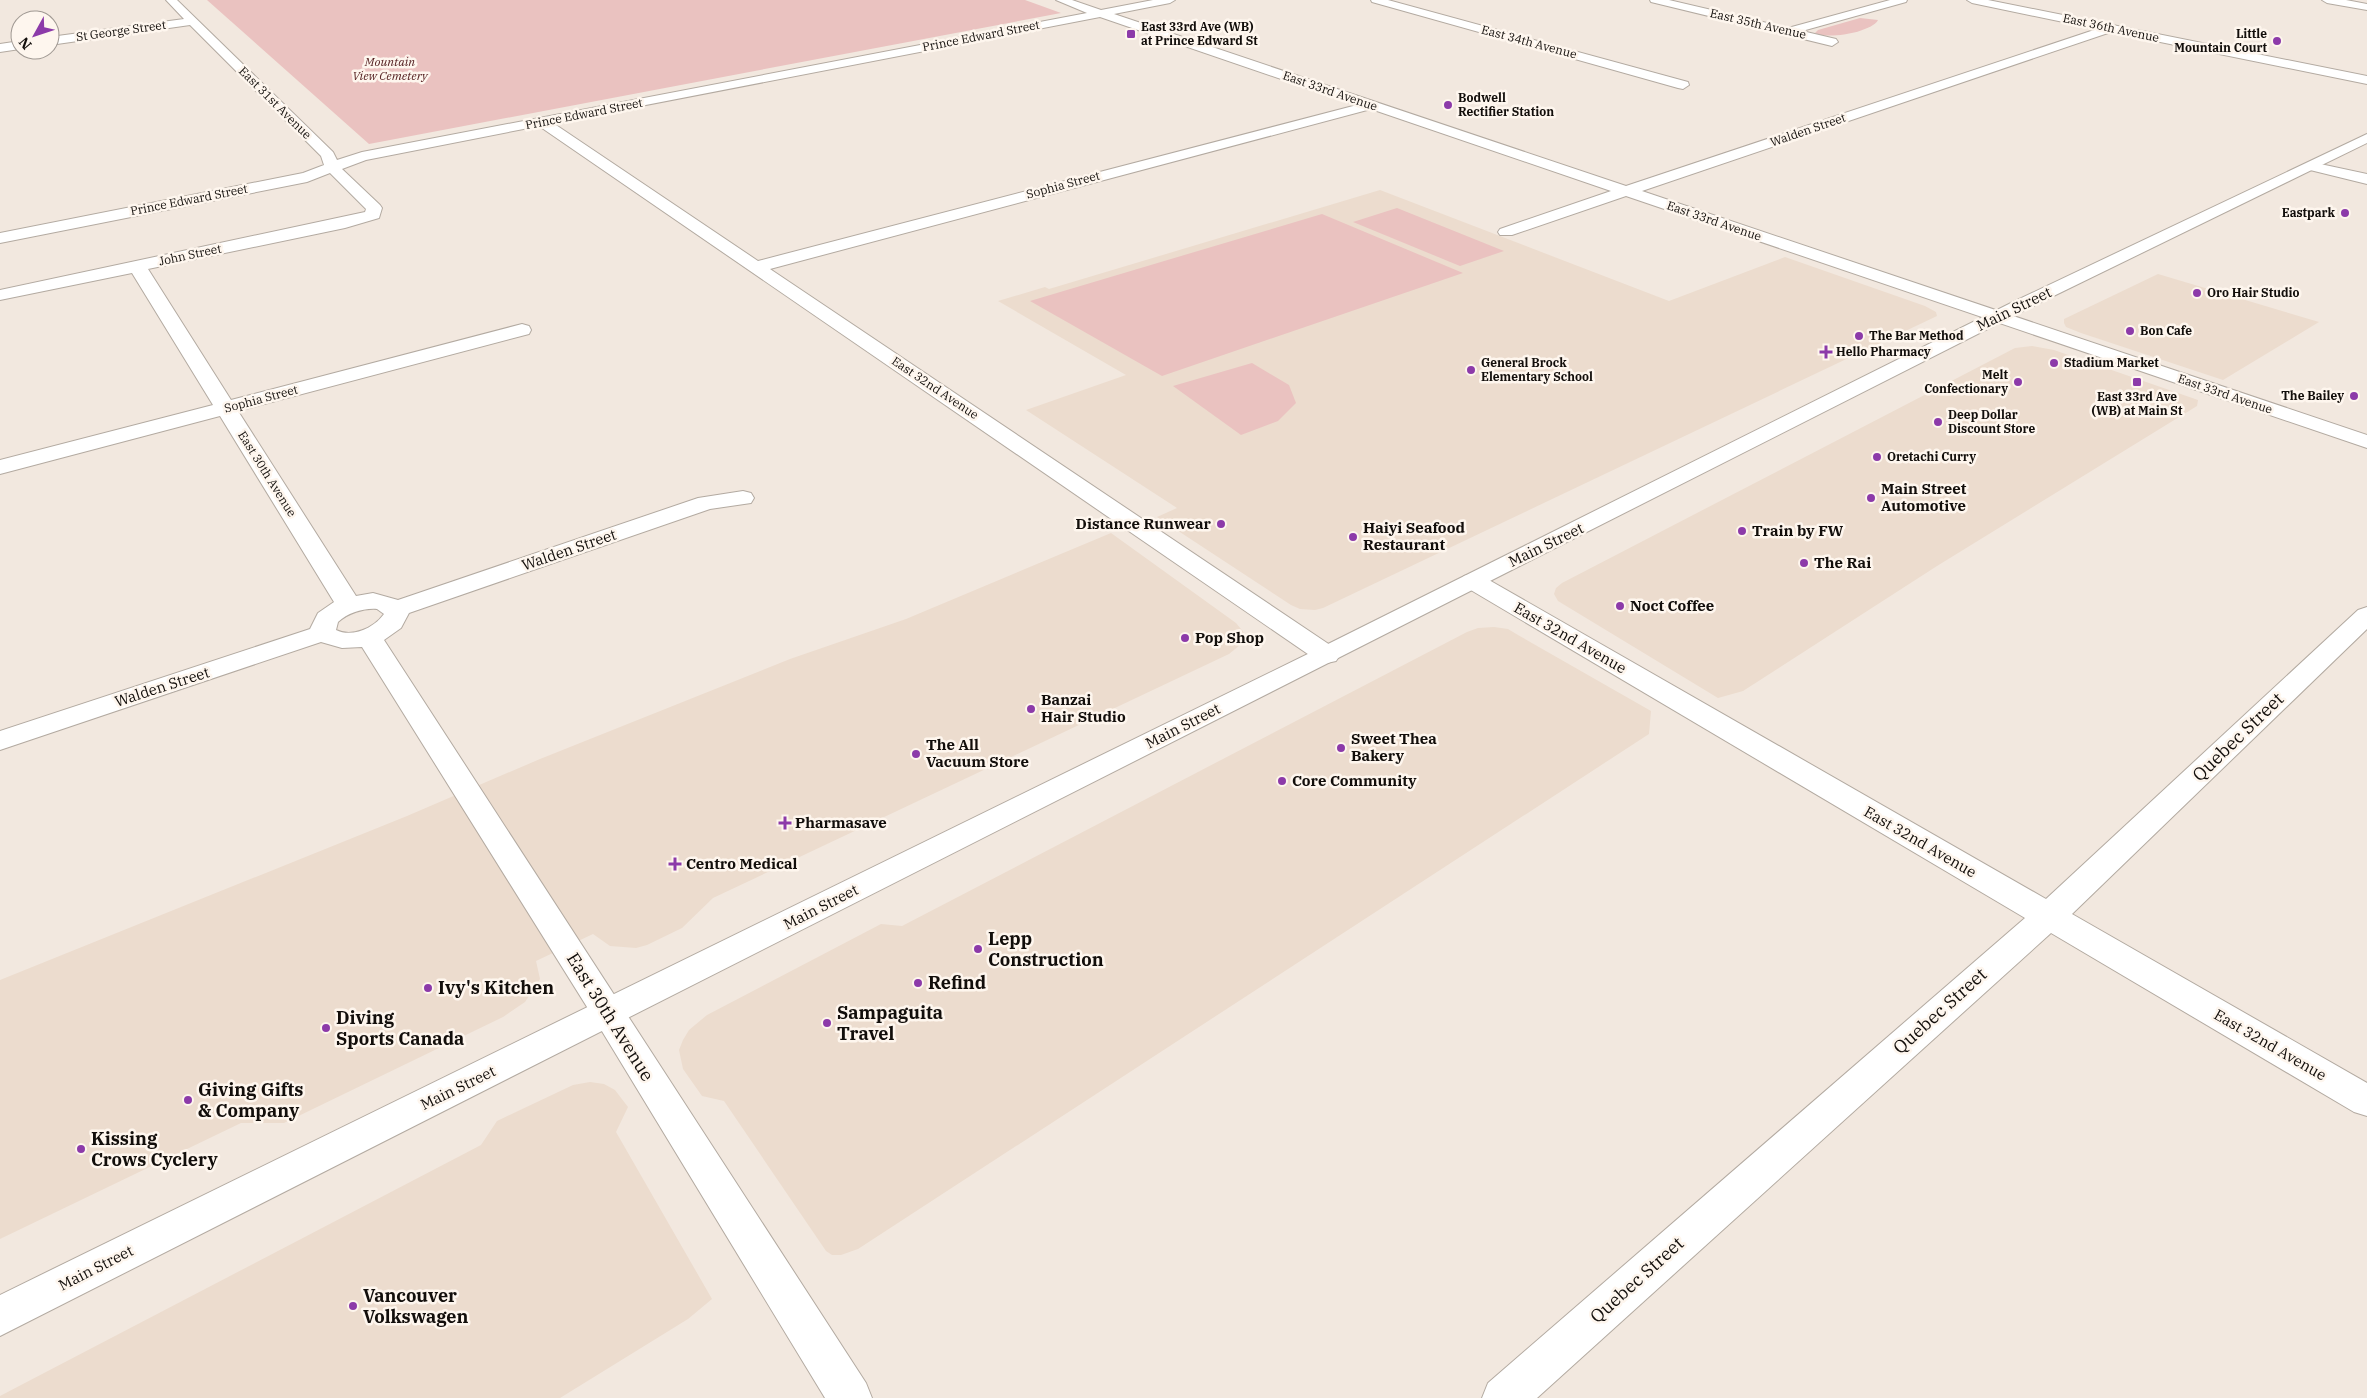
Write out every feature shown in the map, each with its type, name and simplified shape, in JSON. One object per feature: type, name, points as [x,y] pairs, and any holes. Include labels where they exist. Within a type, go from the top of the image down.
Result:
[{"type":"street","name":"East 31st Avenue","points":[[171,0],[328,155],[332,168],[374,208]]},
{"type":"street","name":"East 33rd Avenue","points":[[1060,0],[2367,442]]},
{"type":"street","name":"Prince Edward Street","points":[[0,238],[307,177],[362,156],[1170,0]]},
{"type":"street","name":"East 34th Avenue","points":[[1376,0],[1683,84]]},
{"type":"street","name":"East 35th Avenue","points":[[1655,0],[1832,42]]},
{"type":"street","points":[[1789,32],[1902,0]]},
{"type":"street","name":"East 36th Avenue","points":[[1972,0],[2367,80]]},
{"type":"street","points":[[2327,0],[2367,7]]},
{"type":"street","name":"St George Street","points":[[60,40],[192,20]]},
{"type":"street","name":"Walden Street","points":[[1506,232],[2110,28]]},
{"type":"street","name":"Sophia Street","points":[[756,267],[1371,105]]},
{"type":"street","name":"East 32nd Avenue","points":[[542,122],[1327,655]]},
{"type":"street","name":"Main Street","points":[[0,1316],[1327,655],[1997,318],[2367,138]]},
{"type":"street","points":[[2311,166],[2367,179]]},
{"type":"street","name":"John Street","points":[[0,295],[345,223],[373,215],[374,208]]},
{"type":"street","name":"East 30th Avenue","points":[[137,266],[349,606]]},
{"type":"street","name":"Sophia Street","points":[[0,467],[522,330]]},
{"type":"street","name":"Walden Street","points":[[396,609],[706,503],[743,498]]},
{"type":"street","name":"East 32nd Avenue","points":[[1473,582],[2367,1101]]},
{"type":"street","points":[[373,601],[384,602],[396,609],[397,614],[388,626],[368,636],[346,641],[336,640],[323,634],[324,622],[330,616],[349,606],[373,601]]},
{"type":"street","name":"Quebec Street","points":[[1504,1398],[2081,887],[2367,614]]},
{"type":"street","name":"Walden Street","points":[[0,741],[323,634]]},
{"type":"street","name":"East 30th Avenue","points":[[368,636],[609,1013],[850,1398]]},
{"type":"shaded area","name":"General Brock Elementary School","points":[[1380,190],[1669,301],[1785,257],[1925,306],[1936,312],[1937,316],[1323,608],[1315,610],[1300,609],[1291,605],[1157,517],[1177,508],[1026,410],[1126,375],[998,301],[1045,287],[1049,289]]},
{"type":"shaded area","points":[[2158,274],[2319,322],[2223,380],[2066,327],[2064,319]]},
{"type":"shaded area","points":[[2032,346],[2054,350],[2198,400],[2197,406],[1937,566],[1743,691],[1718,698],[1558,601],[1554,594],[1556,588],[1562,583],[2015,348]]},
{"type":"shaded area","points":[[1111,533],[1236,623],[1246,635],[1245,641],[1229,654],[713,898],[682,928],[647,945],[636,948],[610,946],[593,934],[536,961],[540,979],[525,1002],[503,1017],[284,1123],[241,1123],[0,1239],[0,980],[407,816],[540,759],[790,659],[906,619]]},
{"type":"shaded area","points":[[1494,627],[1508,629],[1651,711],[1649,734],[858,1249],[841,1255],[832,1255],[826,1251],[724,1101],[702,1096],[683,1069],[679,1050],[683,1040],[689,1030],[707,1015],[881,924],[902,926],[1467,632],[1478,628]]},
{"type":"shaded area","points":[[590,1082],[604,1084],[615,1090],[628,1107],[616,1132],[712,1299],[688,1319],[560,1398],[0,1398],[0,1396],[481,1145],[497,1121],[573,1085]]},
{"type":"green space","name":"Mountain View Cemetery","points":[[207,0],[1025,0],[1061,13],[369,144]]},
{"type":"green space","points":[[1860,18],[1878,20],[1867,28],[1849,34],[1829,36],[1815,33],[1818,30]]},
{"type":"green space","points":[[1397,208],[1504,251],[1460,266],[1353,222]]},
{"type":"green space","points":[[1322,214],[1463,273],[1162,376],[1030,301]]},
{"type":"green space","points":[[1252,363],[1289,385],[1296,403],[1278,421],[1241,435],[1173,386]]},
{"type":"place","name":"East 33rd Ave (WB) at Prince Edward St","points":[[1131,34]]},
{"type":"place","name":"Little Mountain Court","points":[[2277,41]]},
{"type":"place","name":"Bodwell Rectifier Station","points":[[1448,105]]},
{"type":"place","name":"Eastpark","points":[[2345,213]]},
{"type":"place","name":"Oro Hair Studio","points":[[2197,293]]},
{"type":"place","name":"Bon Cafe","points":[[2130,331]]},
{"type":"place","name":"The Bar Method","points":[[1859,336]]},
{"type":"place","name":"Hello Pharmacy","points":[[1826,352]]},
{"type":"place","name":"Stadium Market","points":[[2054,363]]},
{"type":"place","name":"General Brock Elementary School","points":[[1471,370]]},
{"type":"place","name":"Melt Confectionary","points":[[2018,382]]},
{"type":"place","name":"East 33rd Ave (WB) at Main St","points":[[2137,382]]},
{"type":"place","name":"The Bailey","points":[[2354,396]]},
{"type":"place","name":"Deep Dollar Discount Store","points":[[1938,422]]},
{"type":"place","name":"Oretachi Curry","points":[[1877,457]]},
{"type":"place","name":"Main Street Automotive","points":[[1871,498]]},
{"type":"place","name":"Distance Runwear","points":[[1221,524]]},
{"type":"place","name":"Train by FW","points":[[1742,531]]},
{"type":"place","name":"Haiyi Seafood Restaurant","points":[[1353,537]]},
{"type":"place","name":"The Rai","points":[[1804,563]]},
{"type":"place","name":"Noct Coffee","points":[[1620,606]]},
{"type":"place","name":"Pop Shop","points":[[1185,638]]},
{"type":"place","name":"Banzai Hair Studio","points":[[1031,709]]},
{"type":"place","name":"Sweet Thea Bakery","points":[[1341,748]]},
{"type":"place","name":"The All Vacuum Store","points":[[916,754]]},
{"type":"place","name":"Core Community","points":[[1282,781]]},
{"type":"place","name":"Pharmasave","points":[[785,823]]},
{"type":"place","name":"Centro Medical","points":[[675,864]]},
{"type":"place","name":"Lepp Construction","points":[[978,949]]},
{"type":"place","name":"Refind","points":[[918,983]]},
{"type":"place","name":"Ivy's Kitchen","points":[[428,988]]},
{"type":"place","name":"Sampaguita Travel","points":[[827,1023]]},
{"type":"place","name":"Diving Sports Canada","points":[[326,1028]]},
{"type":"place","name":"Giving Gifts & Company","points":[[188,1100]]},
{"type":"place","name":"Kissing Crows Cyclery","points":[[81,1149]]},
{"type":"place","name":"Vancouver Volkswagen","points":[[353,1306]]}]
